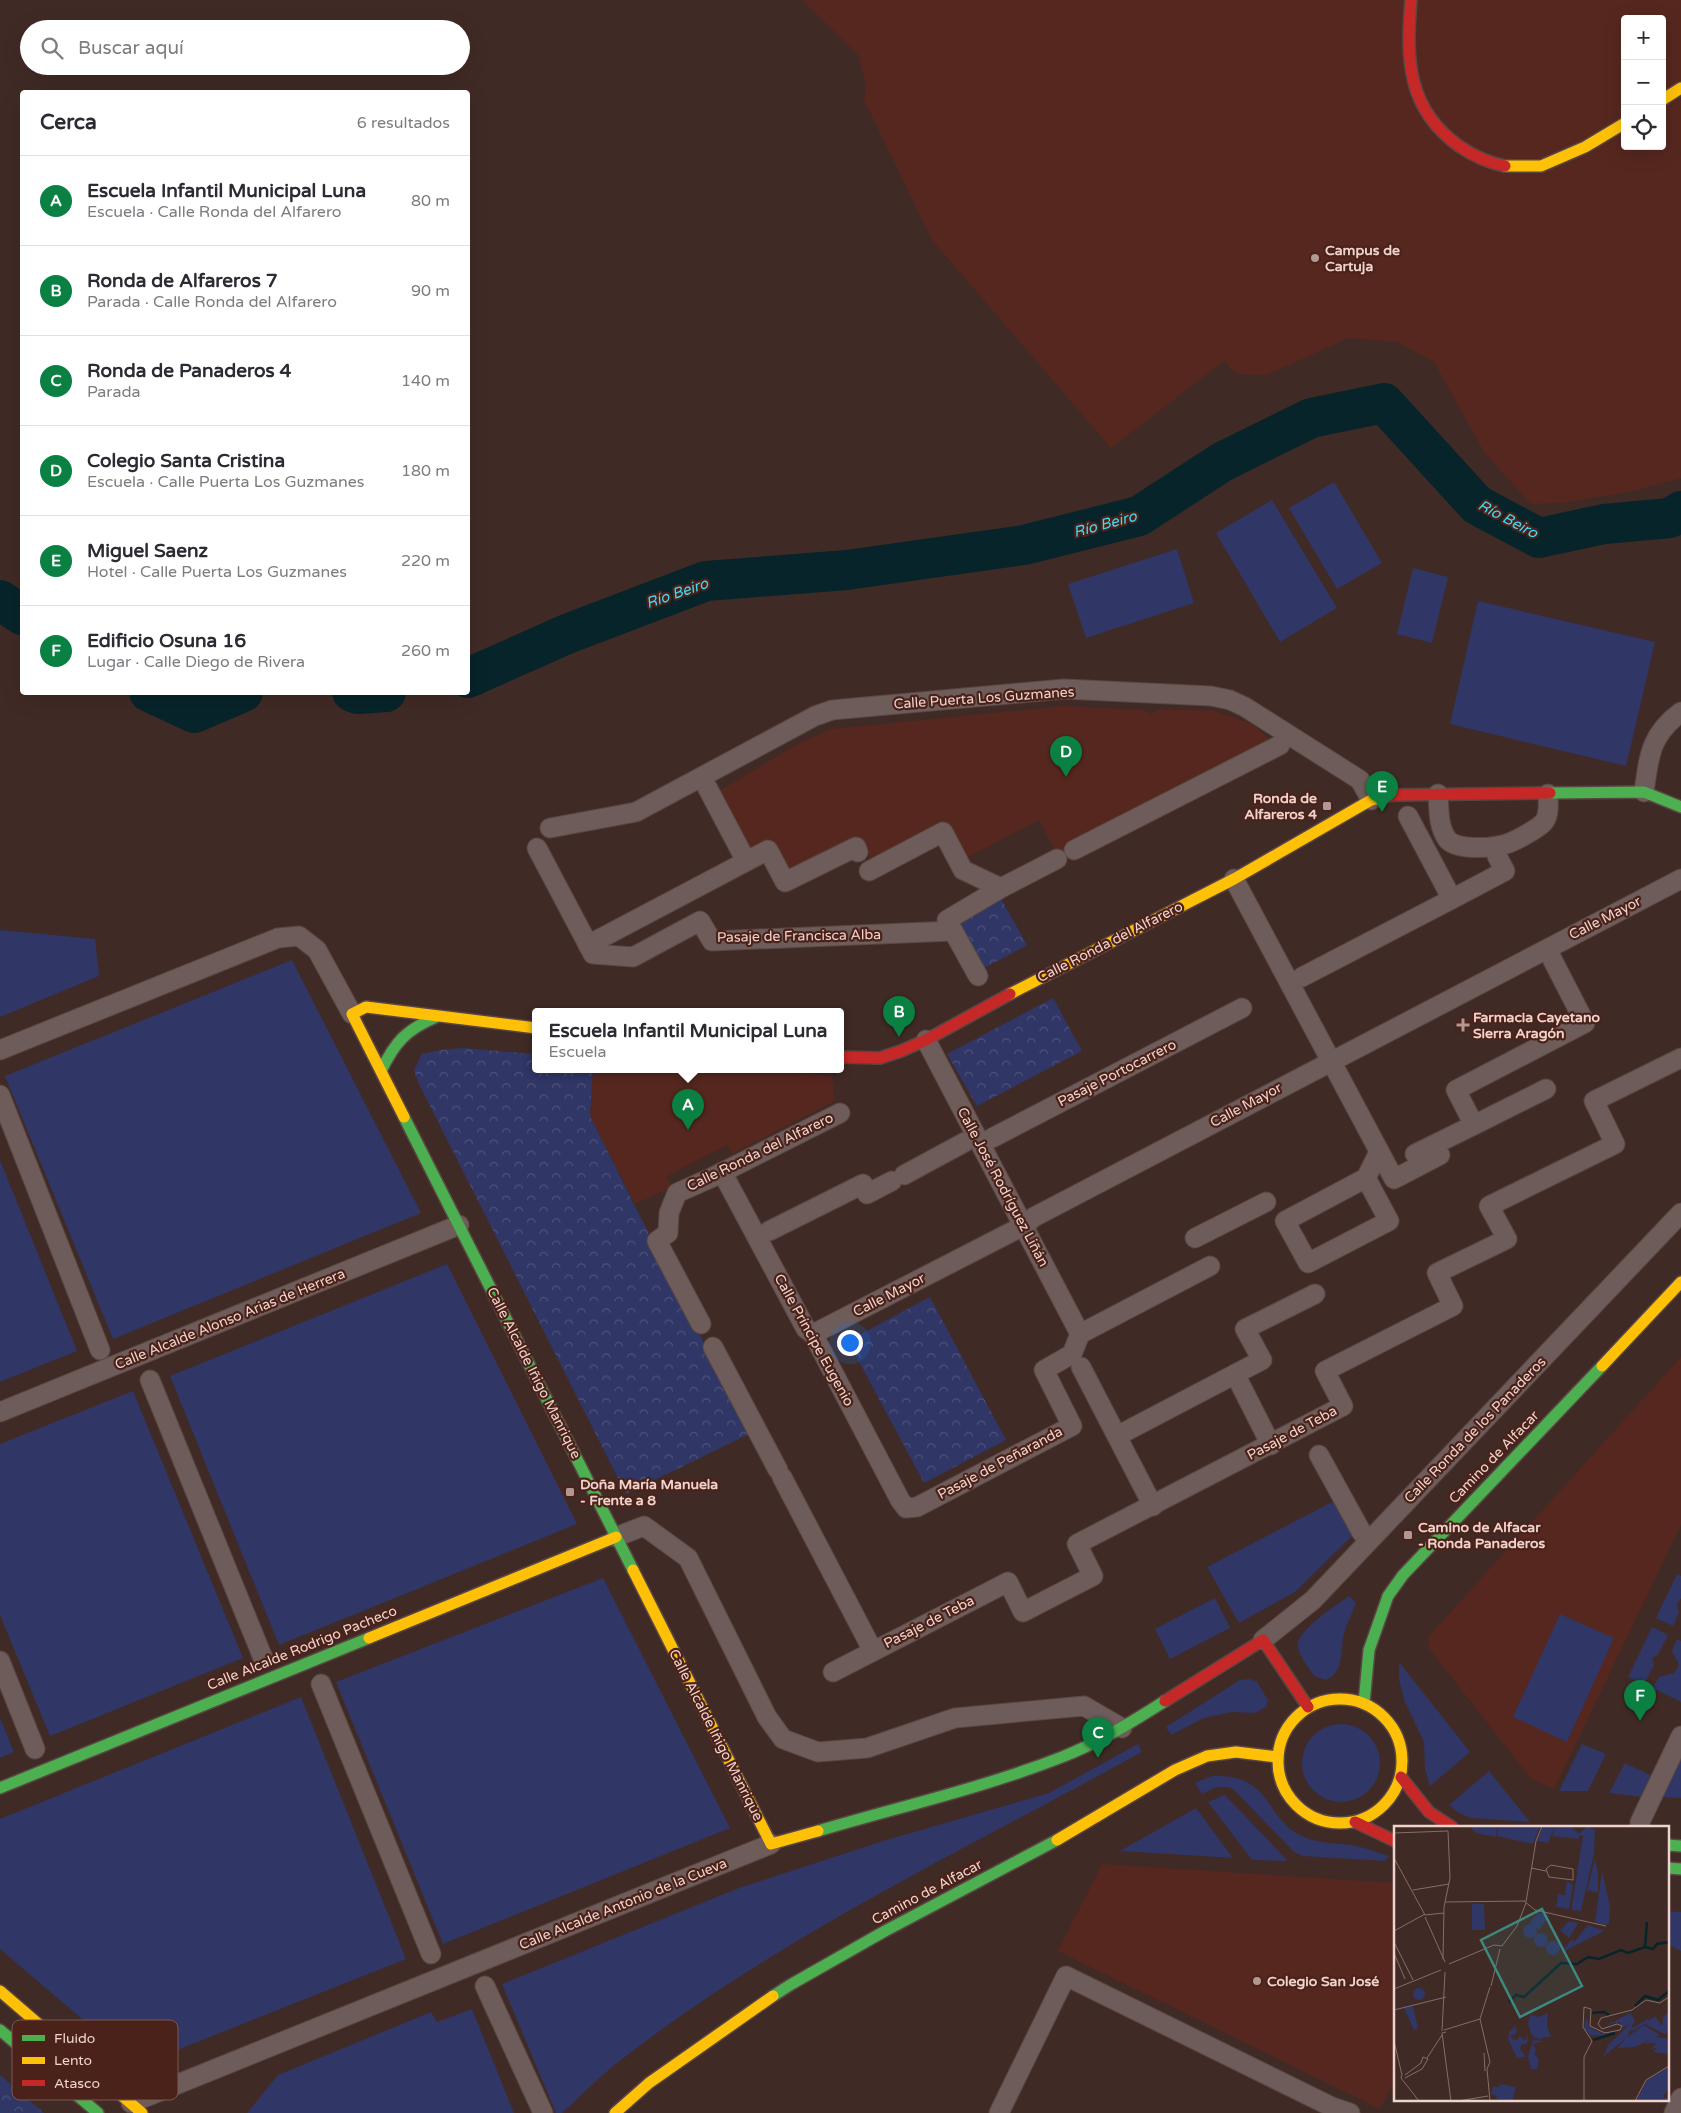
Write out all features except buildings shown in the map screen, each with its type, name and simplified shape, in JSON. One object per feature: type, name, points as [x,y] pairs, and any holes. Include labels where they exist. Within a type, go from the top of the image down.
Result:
[{"type":"street","points":[[1412,1],[1408,37],[1413,82],[1424,110],[1444,134],[1471,154],[1504,166],[1542,166],[1586,147],[1621,125]]},
{"type":"street","points":[[1666,97],[1681,88]]},
{"type":"street","name":"Calle Puerta Los Guzmanes","points":[[550,828],[636,812],[815,716],[832,710],[1064,690],[1211,696],[1230,700],[1245,707],[1360,780],[1371,800]]},
{"type":"street","points":[[1644,792],[1650,754],[1658,734],[1669,721],[1681,712]]},
{"type":"street","points":[[1074,850],[1280,745]]},
{"type":"street","points":[[707,788],[746,861]]},
{"type":"street","points":[[1371,800],[1395,794],[1644,792],[1681,807]]},
{"type":"street","points":[[1438,794],[1441,828],[1448,841],[1458,846],[1493,848],[1508,844],[1543,823],[1548,814],[1548,794]]},
{"type":"street","name":"Calle Ronda del Alfarero","points":[[844,1056],[880,1058],[926,1040],[1050,972],[1234,880],[1371,800]]},
{"type":"street","points":[[1408,816],[1452,899]]},
{"type":"street","points":[[869,871],[943,832],[963,870],[1001,888]]},
{"type":"street","points":[[537,848],[588,945],[768,850],[785,882],[856,847],[858,852]]},
{"type":"street","points":[[1302,976],[1505,871],[1498,856]]},
{"type":"street","points":[[978,976],[947,920],[1001,888],[1057,859]]},
{"type":"street","name":"Calle Mayor","points":[[813,1334],[1023,1226],[1034,1217],[1681,879]]},
{"type":"street","points":[[1234,880],[1394,1179],[1440,1155]]},
{"type":"street","name":"Pasaje de Francisca Alba","points":[[588,945],[593,954],[633,958],[700,922],[712,941],[953,931]]},
{"type":"street","name":"Calle Alcalde Iñigo Manrique","points":[[0,1050],[278,938],[299,936],[317,950],[382,1071],[771,1844]]},
{"type":"street","points":[[1474,1125],[1456,1090],[1585,1022],[1549,953]]},
{"type":"street","points":[[352,1014],[366,1007],[532,1028]]},
{"type":"street","name":"Pasaje Portocarrero","points":[[992,1138],[1242,1008]]},
{"type":"street","points":[[382,1071],[401,1036],[416,1024],[436,1017]]},
{"type":"street","name":"Calle José Rodríguez Liñán","points":[[926,1040],[1080,1334]]},
{"type":"street","name":"Pasaje de Teba","points":[[832,1672],[1008,1582],[1022,1612],[1093,1576],[1077,1544],[1343,1406],[1325,1371],[1453,1306],[1437,1273],[1507,1239],[1489,1206],[1615,1144],[1594,1101],[1681,1058]]},
{"type":"street","points":[[1400,1162],[1546,1089]]},
{"type":"street","points":[[0,1095],[100,1350]]},
{"type":"street","name":"Calle Ronda del Alfarero","points":[[701,1324],[657,1241],[668,1233],[669,1213],[677,1193],[840,1113]]},
{"type":"street","points":[[769,1231],[862,1184],[867,1194],[965,1142]]},
{"type":"street","points":[[1366,1178],[1389,1221],[1308,1263],[1285,1220],[1366,1178],[1379,1152]]},
{"type":"street","name":"Calle Príncipe Eugenio","points":[[718,1174],[806,1329],[813,1334],[900,1500],[906,1508]]},
{"type":"street","points":[[1195,1238],[1266,1202]]},
{"type":"street","name":"Calle Ronda de los Panaderos","points":[[1122,1728],[1262,1640],[1313,1600],[1681,1213]]},
{"type":"street","name":"Calle Alcalde Alonso Arias de Herrera","points":[[0,1412],[459,1225]]},
{"type":"street","points":[[1080,1334],[1210,1266]]},
{"type":"street","name":"Camino de Alfacar","points":[[1364,1703],[1369,1650],[1388,1596],[1403,1574],[1681,1282]]},
{"type":"street","points":[[1117,1436],[1262,1360],[1246,1329],[1315,1294]]},
{"type":"street","name":"Pasaje de Peñaranda","points":[[906,1508],[917,1507],[1072,1426],[1044,1370],[1072,1354],[1080,1334]]},
{"type":"street","points":[[713,1347],[874,1651]]},
{"type":"street","points":[[1082,1367],[1153,1506]]},
{"type":"street","points":[[1235,1374],[1271,1444]]},
{"type":"street","points":[[150,1380],[263,1658]]},
{"type":"street","points":[[1319,1455],[1362,1532]]},
{"type":"street","points":[[616,1537],[644,1526],[688,1558],[767,1717],[784,1739],[818,1752],[867,1748],[955,1718],[1084,1706],[1122,1728]]},
{"type":"street","name":"Calle Alcalde Rodrigo Pacheco","points":[[0,1788],[616,1537]]},
{"type":"street","points":[[1262,1640],[1308,1707]]},
{"type":"street","points":[[0,1661],[35,1749]]},
{"type":"street","points":[[321,1684],[431,1954]]},
{"type":"street","points":[[1345,1699],[1364,1703],[1378,1711],[1389,1722],[1398,1736],[1402,1753],[1401,1777],[1393,1794],[1384,1806],[1373,1815],[1355,1822],[1334,1824],[1315,1818],[1293,1802],[1283,1786],[1278,1772],[1277,1757],[1281,1740],[1287,1727],[1295,1717],[1308,1707],[1324,1700],[1345,1699]]},
{"type":"street","name":"Calle Alcalde Antonio de la Cueva","points":[[178,2091],[771,1844],[1005,1777],[1063,1757],[1122,1728]]},
{"type":"street","points":[[1640,1826],[1640,1822],[1681,1736]]},
{"type":"street","name":"Camino de Alfacar","points":[[615,2113],[657,2078],[790,1985],[885,1931],[1055,1841],[1175,1770],[1207,1756],[1236,1752],[1277,1757]]},
{"type":"street","points":[[1401,1777],[1422,1806],[1444,1824],[1449,1826]]},
{"type":"street","points":[[1355,1822],[1394,1841]]},
{"type":"street","points":[[1668,1845],[1681,1846]]},
{"type":"street","points":[[1668,1868],[1681,1869]]},
{"type":"street","points":[[999,2113],[1066,1976],[1331,2110],[1350,2113]]},
{"type":"street","points":[[485,1986],[543,2113]]},
{"type":"street","points":[[0,1992],[33,2020]]},
{"type":"street","points":[[0,2030],[12,2041]]},
{"type":"street","points":[[1674,2113],[1681,2098]]},
{"type":"street","name":"Calle Alcalde Antonio de la Cueva","points":[[136,2108],[155,2100]]},
{"type":"street","points":[[86,2108],[98,2113]]},
{"type":"shaded area","name":"Campus de Cartuja","points":[[802,0],[1681,0],[1681,478],[1633,491],[1561,503],[1531,504],[1484,452],[1434,362],[1397,342],[1348,338],[1267,375],[1237,374],[1224,361],[1111,448],[932,240],[864,100],[866,86],[859,56]]},
{"type":"shaded area","points":[[1063,706],[1145,710],[1150,714],[1161,709],[1215,711],[1253,724],[1274,743],[1057,855],[1039,820],[964,859],[945,822],[871,861],[858,838],[786,869],[770,840],[748,851],[718,792],[799,743],[832,729]]},
{"type":"shaded area","points":[[593,1073],[796,1073],[832,1076],[835,1101],[732,1154],[727,1145],[667,1176],[672,1187],[635,1204],[590,1116]]},
{"type":"shaded area","points":[[1681,1357],[1681,1525],[1554,1789],[1531,1779],[1428,1647],[1429,1636]]},
{"type":"shaded area","name":"Colegio San José","points":[[1102,1864],[1394,1883],[1394,2082],[1380,2109],[1058,1951]]},
{"type":"green space","points":[[1334,482],[1382,563],[1337,589],[1289,508]]},
{"type":"green space","points":[[1272,500],[1337,608],[1280,642],[1216,533]]},
{"type":"green space","points":[[1177,549],[1194,603],[1086,638],[1068,584]]},
{"type":"green space","points":[[1413,568],[1448,577],[1432,643],[1397,634]]},
{"type":"green space","points":[[1478,601],[1655,642],[1626,766],[1450,724]]},
{"type":"green space","points":[[1000,897],[1027,945],[979,971],[953,922]]},
{"type":"green space","points":[[0,930],[95,939],[99,976],[0,1017]]},
{"type":"green space","points":[[292,960],[421,1213],[113,1339],[5,1076]]},
{"type":"green space","points":[[1053,998],[1082,1051],[977,1106],[947,1054]]},
{"type":"green space","points":[[463,1048],[532,1054],[532,1073],[593,1073],[590,1116],[751,1433],[626,1494],[418,1082],[414,1070],[422,1054]]},
{"type":"green space","points":[[0,1160],[77,1351],[0,1382]]},
{"type":"green space","points":[[447,1264],[577,1524],[279,1645],[170,1376]]},
{"type":"green space","points":[[930,1297],[1006,1440],[924,1483],[848,1341]]},
{"type":"green space","points":[[133,1391],[243,1658],[50,1736],[0,1615],[0,1444]]},
{"type":"green space","points":[[1336,1500],[1355,1533],[1295,1592],[1239,1623],[1207,1567]]},
{"type":"green space","points":[[1677,1574],[1681,1576],[1681,1598],[1677,1604],[1679,1612],[1673,1626],[1656,1618]]},
{"type":"green space","points":[[603,1578],[730,1828],[443,1944],[336,1682]]},
{"type":"green space","points":[[1349,1596],[1356,1603],[1344,1633],[1339,1666],[1332,1676],[1326,1680],[1314,1676],[1298,1648],[1302,1634],[1317,1619]]},
{"type":"green space","points":[[1215,1598],[1230,1628],[1170,1659],[1155,1629]]},
{"type":"green space","points":[[1560,1614],[1614,1638],[1567,1742],[1513,1717]]},
{"type":"green space","points":[[1652,1627],[1668,1635],[1658,1655],[1652,1658],[1654,1665],[1644,1684],[1628,1677]]},
{"type":"green space","points":[[1677,1639],[1681,1641],[1681,1702],[1653,1688],[1659,1677],[1674,1673],[1679,1665],[1672,1651]]},
{"type":"green space","points":[[1399,1662],[1470,1752],[1430,1786],[1425,1769],[1424,1742],[1405,1702],[1399,1680]]},
{"type":"green space","points":[[1250,1679],[1257,1682],[1268,1700],[1266,1707],[1255,1713],[1232,1712],[1204,1718],[1171,1735],[1166,1727],[1240,1680]]},
{"type":"green space","points":[[301,1697],[406,1959],[178,2050],[178,2020],[83,2020],[0,1949],[0,1819]]},
{"type":"green space","points":[[0,1718],[14,1752],[0,1758]]},
{"type":"green space","points":[[1341,1724],[1356,1727],[1369,1735],[1377,1748],[1380,1763],[1377,1778],[1369,1791],[1356,1799],[1341,1802],[1326,1799],[1313,1791],[1305,1778],[1302,1763],[1305,1748],[1313,1735],[1326,1727]]},
{"type":"green space","points":[[1138,1744],[1142,1752],[938,1861],[804,1937],[738,1978],[674,2021],[612,2067],[562,2113],[556,2113],[502,1984],[739,1888],[883,1841],[1049,1793]]},
{"type":"green space","points":[[1582,1744],[1606,1754],[1588,1791],[1559,1791]]},
{"type":"green space","points":[[1681,1757],[1681,1798],[1661,1797]]},
{"type":"green space","points":[[1625,1763],[1652,1776],[1643,1797],[1609,1793]]},
{"type":"green space","points":[[1489,1771],[1530,1822],[1471,1818],[1459,1813],[1449,1805]]},
{"type":"green space","points":[[1212,1776],[1235,1778],[1246,1781],[1255,1787],[1280,1819],[1303,1837],[1311,1840],[1360,1847],[1389,1856],[1384,1861],[1303,1856],[1294,1852],[1233,1789],[1214,1788],[1202,1794],[1195,1783]]},
{"type":"green space","points":[[1225,1795],[1288,1861],[1252,1860],[1208,1802]]},
{"type":"green space","points":[[1196,1808],[1233,1858],[1120,1851]]},
{"type":"green space","points":[[1668,1911],[1681,1912],[1681,1951],[1668,1944]]},
{"type":"green space","points":[[472,2009],[514,2113],[247,2113],[278,2075],[431,2012],[437,2022]]},
{"type":"green space","points":[[0,2075],[12,2085],[12,2100],[29,2100],[44,2113],[0,2113]]},
{"type":"waterway","name":"Río Beiro","points":[[470,677],[567,634],[706,581],[847,570],[1024,545],[1139,516],[1222,462],[1311,418],[1384,403],[1477,505],[1539,538],[1604,524],[1670,518],[1681,511]]},
{"type":"waterway","name":"Río Beiro","points":[[0,600],[20,614]]},
{"type":"waterway","name":"Río Beiro","points":[[155,695],[194,713],[236,695]]},
{"type":"traffic: fast","points":[[1550,793],[1644,792],[1681,807]]},
{"type":"traffic: fast","points":[[381,1071],[391,1052],[402,1038],[436,1017]]},
{"type":"traffic: fast","points":[[404,1117],[633,1570]]},
{"type":"traffic: fast","points":[[1364,1703],[1369,1650],[1388,1596],[1403,1575],[1602,1366]]},
{"type":"traffic: fast","points":[[0,1788],[369,1638]]},
{"type":"traffic: fast","points":[[818,1831],[971,1788],[1062,1757],[1102,1739],[1165,1701]]},
{"type":"traffic: fast","points":[[773,1996],[885,1931],[1057,1840]]},
{"type":"traffic: fast","points":[[1668,1845],[1681,1846]]},
{"type":"traffic: fast","points":[[1668,1868],[1681,1869]]},
{"type":"traffic: fast","points":[[0,2030],[12,2040]]},
{"type":"traffic: fast","points":[[83,2100],[98,2113]]},
{"type":"traffic: slow","points":[[1666,97],[1681,88]]},
{"type":"traffic: slow","points":[[1505,166],[1541,166],[1585,147],[1621,125]]},
{"type":"traffic: slow","points":[[1010,994],[1234,879],[1371,800],[1381,798]]},
{"type":"traffic: slow","points":[[404,1117],[352,1014],[366,1007],[532,1028]]},
{"type":"traffic: slow","points":[[1602,1366],[1681,1282]]},
{"type":"traffic: slow","points":[[369,1638],[616,1537]]},
{"type":"traffic: slow","points":[[633,1570],[771,1844],[818,1831]]},
{"type":"traffic: slow","points":[[1340,1699],[1364,1703],[1384,1717],[1398,1737],[1402,1761],[1398,1785],[1384,1805],[1364,1819],[1340,1823],[1316,1819],[1296,1805],[1282,1785],[1278,1761],[1282,1737],[1296,1717],[1316,1703],[1340,1699]]},
{"type":"traffic: slow","points":[[1057,1840],[1175,1770],[1207,1756],[1236,1752],[1277,1757]]},
{"type":"traffic: slow","points":[[0,1991],[34,2020]]},
{"type":"traffic: slow","points":[[615,2113],[649,2083],[773,1996]]},
{"type":"traffic: slow","points":[[127,2100],[142,2113]]},
{"type":"traffic: jam","points":[[1411,0],[1409,22],[1410,62],[1420,99],[1429,116],[1442,132],[1469,153],[1505,166]]},
{"type":"traffic: jam","points":[[1381,798],[1395,795],[1550,793]]},
{"type":"traffic: jam","points":[[844,1057],[880,1058],[901,1051],[926,1040],[1010,994]]},
{"type":"traffic: jam","points":[[1165,1701],[1263,1640],[1308,1707]]},
{"type":"traffic: jam","points":[[1401,1777],[1429,1812],[1450,1826]]},
{"type":"traffic: jam","points":[[1355,1822],[1394,1841]]},
{"type":"place","name":"Campus de Cartuja","points":[[1315,258]]},
{"type":"place","name":"Colegio Santa Cristina","points":[[1066,777]]},
{"type":"place","name":"Ronda de Alfareros 4","points":[[1327,806]]},
{"type":"place","name":"Miguel Saenz","points":[[1382,812]]},
{"type":"place","name":"Farmacia Cayetano Sierra Aragón","points":[[1463,1025]]},
{"type":"place","name":"Ronda de Alfareros 7","points":[[899,1037]]},
{"type":"place","name":"Escuela Infantil Municipal Luna","points":[[688,1130]]},
{"type":"place","name":"Doña María Manuela - Frente a 8","points":[[570,1492]]},
{"type":"place","name":"Camino de Alfacar - Ronda Panaderos","points":[[1408,1535]]},
{"type":"place","name":"Edificio Osuna 16","points":[[1640,1721]]},
{"type":"place","name":"Ronda de Panaderos 4","points":[[1098,1758]]},
{"type":"place","name":"Colegio San José","points":[[1257,1981]]}]
